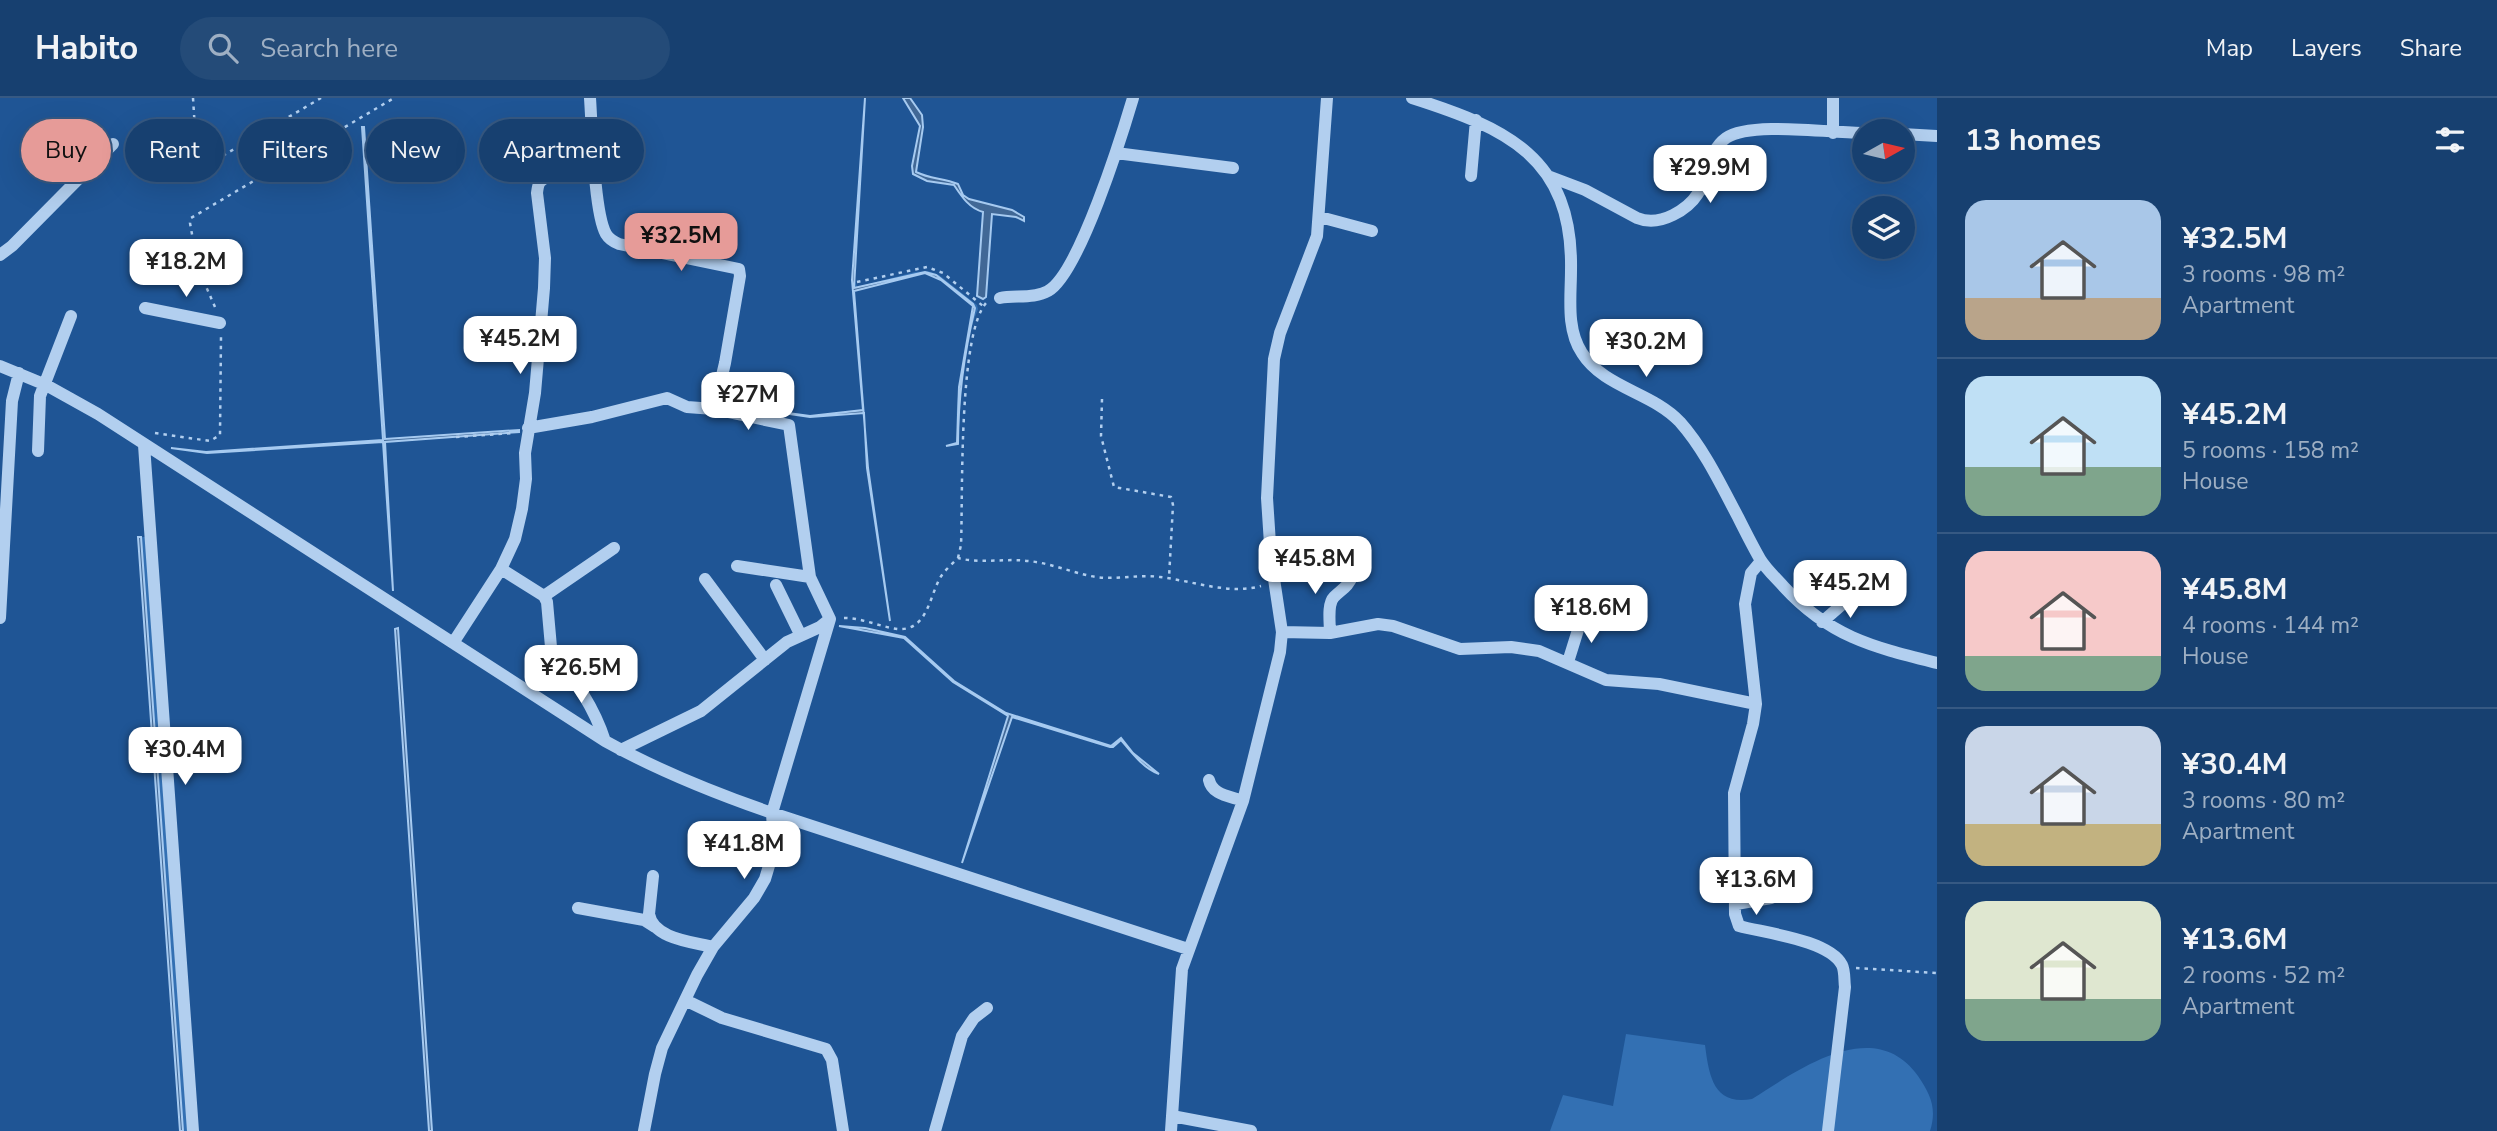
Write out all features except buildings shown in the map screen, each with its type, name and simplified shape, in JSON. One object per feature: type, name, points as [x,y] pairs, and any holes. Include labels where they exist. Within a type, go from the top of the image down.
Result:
[{"type":"street","points":[[590,98],[591,119]]},
{"type":"street","points":[[1000,298],[1043,293],[1055,286],[1088,225],[1116,153],[1133,98]]},
{"type":"street","points":[[1171,1131],[1180,986],[1188,949],[1243,801],[1276,672],[1282,632],[1271,559],[1267,498],[1275,359],[1280,333],[1317,236],[1327,98]]},
{"type":"street","points":[[1412,98],[1476,120],[1507,135],[1523,148],[1548,176],[1560,196],[1566,221],[1572,257],[1571,317],[1581,352],[1606,377],[1661,405],[1679,421],[1701,451],[1761,561],[1788,591],[1822,622],[1867,644],[1937,663]]},
{"type":"street","points":[[1833,98],[1833,133]]},
{"type":"street","points":[[1471,176],[1476,120]]},
{"type":"street","points":[[1548,176],[1586,190],[1645,221],[1657,220],[1679,212],[1691,203],[1702,190],[1716,148],[1733,134],[1777,129],[1852,133]]},
{"type":"street","points":[[1915,134],[1937,135]]},
{"type":"street","points":[[0,255],[113,144]]},
{"type":"street","points":[[1116,153],[1233,168]]},
{"type":"street","points":[[1681,172],[1702,190]]},
{"type":"street","points":[[453,643],[501,569],[514,539],[522,509],[523,429],[535,393],[544,288],[545,258],[537,193],[540,182]]},
{"type":"street","points":[[596,182],[602,222],[612,241],[739,269],[725,363],[714,409]]},
{"type":"street","points":[[1320,218],[1372,231]]},
{"type":"street","points":[[145,308],[220,323]]},
{"type":"street","points":[[38,451],[40,397],[71,316]]},
{"type":"street","points":[[0,366],[46,385],[98,414],[605,741],[663,772],[718,795],[1188,949]]},
{"type":"street","points":[[0,618],[12,401],[16,372]]},
{"type":"street","points":[[523,429],[593,417],[662,398],[687,407],[714,409],[789,425],[810,577],[830,619],[772,813],[774,849],[765,879],[754,898],[713,947],[685,1000],[662,1048],[644,1131]]},
{"type":"street","points":[[144,445],[193,1131]]},
{"type":"street","points":[[544,596],[614,548]]},
{"type":"street","points":[[1761,561],[1751,573],[1745,604],[1756,704],[1754,724],[1734,793],[1735,914],[1739,926],[1819,946],[1843,967],[1845,987],[1828,1131]]},
{"type":"street","points":[[737,566],[810,577]]},
{"type":"street","points":[[501,569],[544,596],[553,654],[588,700],[597,716],[605,741]]},
{"type":"street","points":[[1329,633],[1330,603],[1349,585],[1353,575]]},
{"type":"street","points":[[705,579],[765,660]]},
{"type":"street","points":[[776,585],[800,634]]},
{"type":"street","points":[[1822,622],[1853,595],[1867,593]]},
{"type":"street","points":[[1568,662],[1582,617]]},
{"type":"street","points":[[621,750],[701,711],[800,634],[820,627],[830,619]]},
{"type":"street","points":[[1282,632],[1329,633],[1378,624],[1407,630],[1460,649],[1511,647],[1539,652],[1606,680],[1659,684],[1756,704]]},
{"type":"street","points":[[1209,780],[1215,791],[1243,801]]},
{"type":"street","points":[[653,876],[649,914],[656,928]]},
{"type":"street","points":[[1736,904],[1771,898]]},
{"type":"street","points":[[578,908],[644,920],[665,934],[713,947]]},
{"type":"street","points":[[685,1000],[722,1018],[826,1049],[832,1060],[843,1131]]},
{"type":"street","points":[[935,1131],[962,1036],[974,1018],[987,1008]]},
{"type":"street","points":[[1172,1116],[1251,1131]]},
{"type":"path","points":[[193,98],[197,161],[206,165],[321,98]]},
{"type":"path","points":[[155,433],[210,441],[220,435],[220,323],[198,268],[191,218],[394,98]]},
{"type":"path","points":[[858,282],[927,267],[943,273],[983,306]]},
{"type":"path","points":[[830,619],[852,618],[896,629],[918,624],[941,575],[958,558],[961,545],[966,381],[970,350],[983,306],[1000,298]]},
{"type":"path","points":[[1102,399],[1101,436],[1114,487],[1171,498],[1173,505],[1168,578]]},
{"type":"path","points":[[456,437],[519,432],[523,429]]},
{"type":"path","points":[[958,558],[1039,562],[1106,578],[1150,576],[1241,590],[1276,583]]},
{"type":"path","points":[[1843,967],[1937,973]]},
{"type":"shaded area","points":[[865,98],[854,288],[925,272],[936,275],[973,304],[975,308],[962,376],[958,444],[946,446],[957,443],[959,387],[973,306],[941,280],[925,273],[854,291],[864,413],[810,417],[720,404],[810,416],[863,410],[852,280]]},
{"type":"shaded area","points":[[903,98],[910,98],[922,115],[923,127],[916,172],[958,184],[963,195],[969,199],[1012,210],[1024,217],[1024,221],[1016,217],[992,214],[986,297],[983,299],[977,296],[983,212],[970,205],[954,185],[927,181],[913,174],[912,166],[920,126]]},
{"type":"shaded area","points":[[362,127],[385,439],[519,432],[385,442],[393,591],[383,442],[207,453],[171,448],[206,452],[383,440]]},
{"type":"shaded area","points":[[928,271],[939,275],[977,305],[978,309],[965,358],[959,444],[958,395],[964,358],[975,308],[973,304],[936,275],[925,272],[854,289],[853,280],[857,287]]},
{"type":"shaded area","points":[[865,427],[868,468],[890,621],[867,468]]},
{"type":"shaded area","points":[[138,537],[141,537],[183,1131],[180,1131]]},
{"type":"shaded area","points":[[141,537],[146,537],[188,1131],[183,1131]]},
{"type":"shaded area","points":[[839,626],[865,628],[905,637],[954,681],[1006,713],[1111,746],[1121,738],[1133,753],[1159,774],[1143,764],[1121,740],[1110,747],[1012,717],[962,863],[1008,716],[953,682],[904,638]]},
{"type":"shaded area","points":[[398,628],[432,1131],[429,1131],[395,629]]},
{"type":"shaded area","points":[[1626,1034],[1705,1045],[1715,1086],[1729,1098],[1739,1100],[1752,1099],[1791,1074],[1836,1053],[1858,1048],[1880,1049],[1900,1058],[1923,1083],[1933,1109],[1930,1131],[1550,1131],[1563,1095],[1613,1106]]}]
